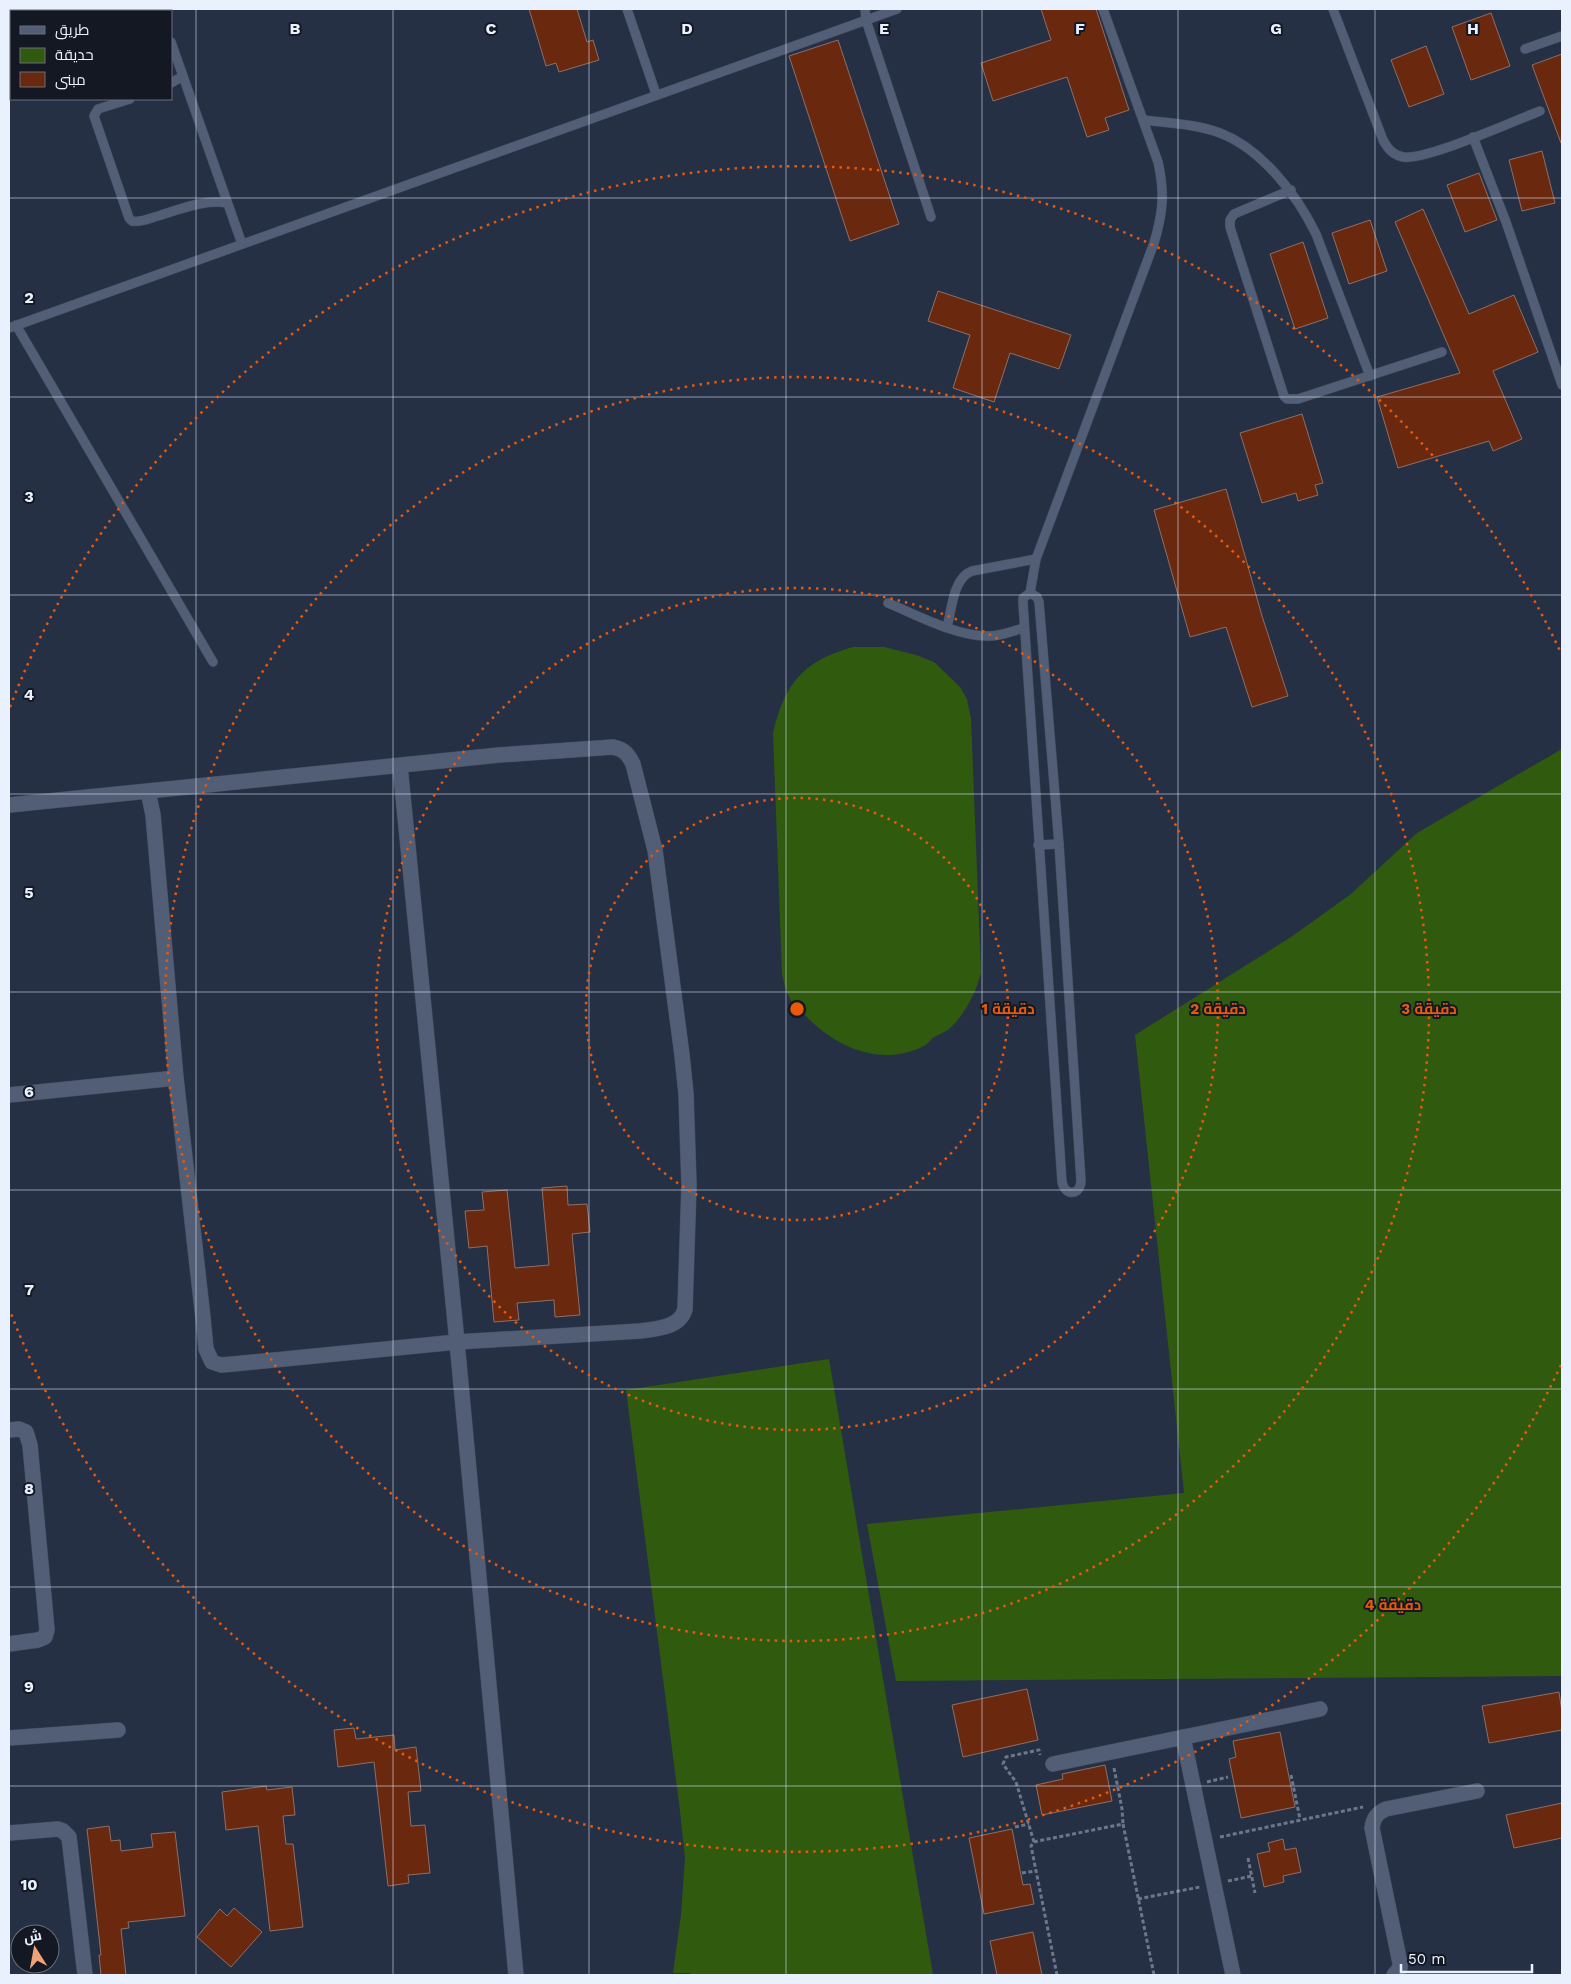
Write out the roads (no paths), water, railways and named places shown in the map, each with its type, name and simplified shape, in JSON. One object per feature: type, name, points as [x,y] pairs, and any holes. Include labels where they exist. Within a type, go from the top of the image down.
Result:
[{"type":"street","points":[[9,805],[148,791],[400,766],[604,746],[619,748],[629,756],[639,785],[655,850],[683,1065],[689,1185],[684,1309],[681,1318],[660,1328],[640,1331],[457,1342],[221,1365],[212,1362],[206,1349],[176,1078],[155,831],[152,804],[148,791]]},
{"type":"street","points":[[400,766],[457,1342],[516,1975]]},
{"type":"street","points":[[9,1095],[176,1078]]},
{"type":"street","points":[[9,1430],[19,1429],[26,1432],[30,1445],[47,1630],[45,1637],[38,1640],[9,1644]]},
{"type":"street","points":[[1053,1764],[1320,1709]]},
{"type":"street","points":[[9,1738],[118,1730]]},
{"type":"street","points":[[1184,1737],[1233,1975]]},
{"type":"street","points":[[1394,1975],[1400,1962],[1372,1822],[1380,1812],[1477,1791]]},
{"type":"street","points":[[9,1833],[58,1830],[66,1833],[69,1837],[85,1975]]},
{"type":"lane","points":[[627,9],[656,94]]},
{"type":"lane","points":[[865,9],[866,20],[931,217]]},
{"type":"lane","points":[[213,662],[12,327],[656,94],[897,9]]},
{"type":"lane","points":[[1030,592],[1038,597],[1039,602],[1059,844],[1081,1181],[1081,1187],[1078,1191],[1072,1193],[1067,1192],[1062,1182],[1038,845],[1024,628],[1024,598],[1030,592],[1036,559],[1161,221],[1164,200],[1163,181],[1158,162],[1103,9]]},
{"type":"lane","points":[[1333,9],[1383,140],[1395,155],[1416,157],[1540,111]]},
{"type":"lane","points":[[1525,49],[1562,36]]},
{"type":"lane","points":[[172,45],[242,244]]},
{"type":"lane","points":[[172,82],[183,76]]},
{"type":"lane","points":[[127,100],[98,109],[94,116],[129,218],[136,222],[199,204],[216,201],[228,203]]},
{"type":"lane","points":[[1143,120],[1218,132],[1235,140],[1272,170],[1291,190],[1306,212],[1316,234],[1370,376]]},
{"type":"lane","points":[[1473,137],[1506,222],[1562,385]]},
{"type":"lane","points":[[1291,190],[1234,214],[1230,220],[1230,227],[1284,396],[1287,399],[1298,399],[1442,352]]},
{"type":"lane","points":[[947,627],[957,588],[965,574],[1036,559]]},
{"type":"lane","points":[[888,603],[964,633],[989,636],[1024,628]]},
{"type":"lane","points":[[1038,845],[1059,844]]}]
